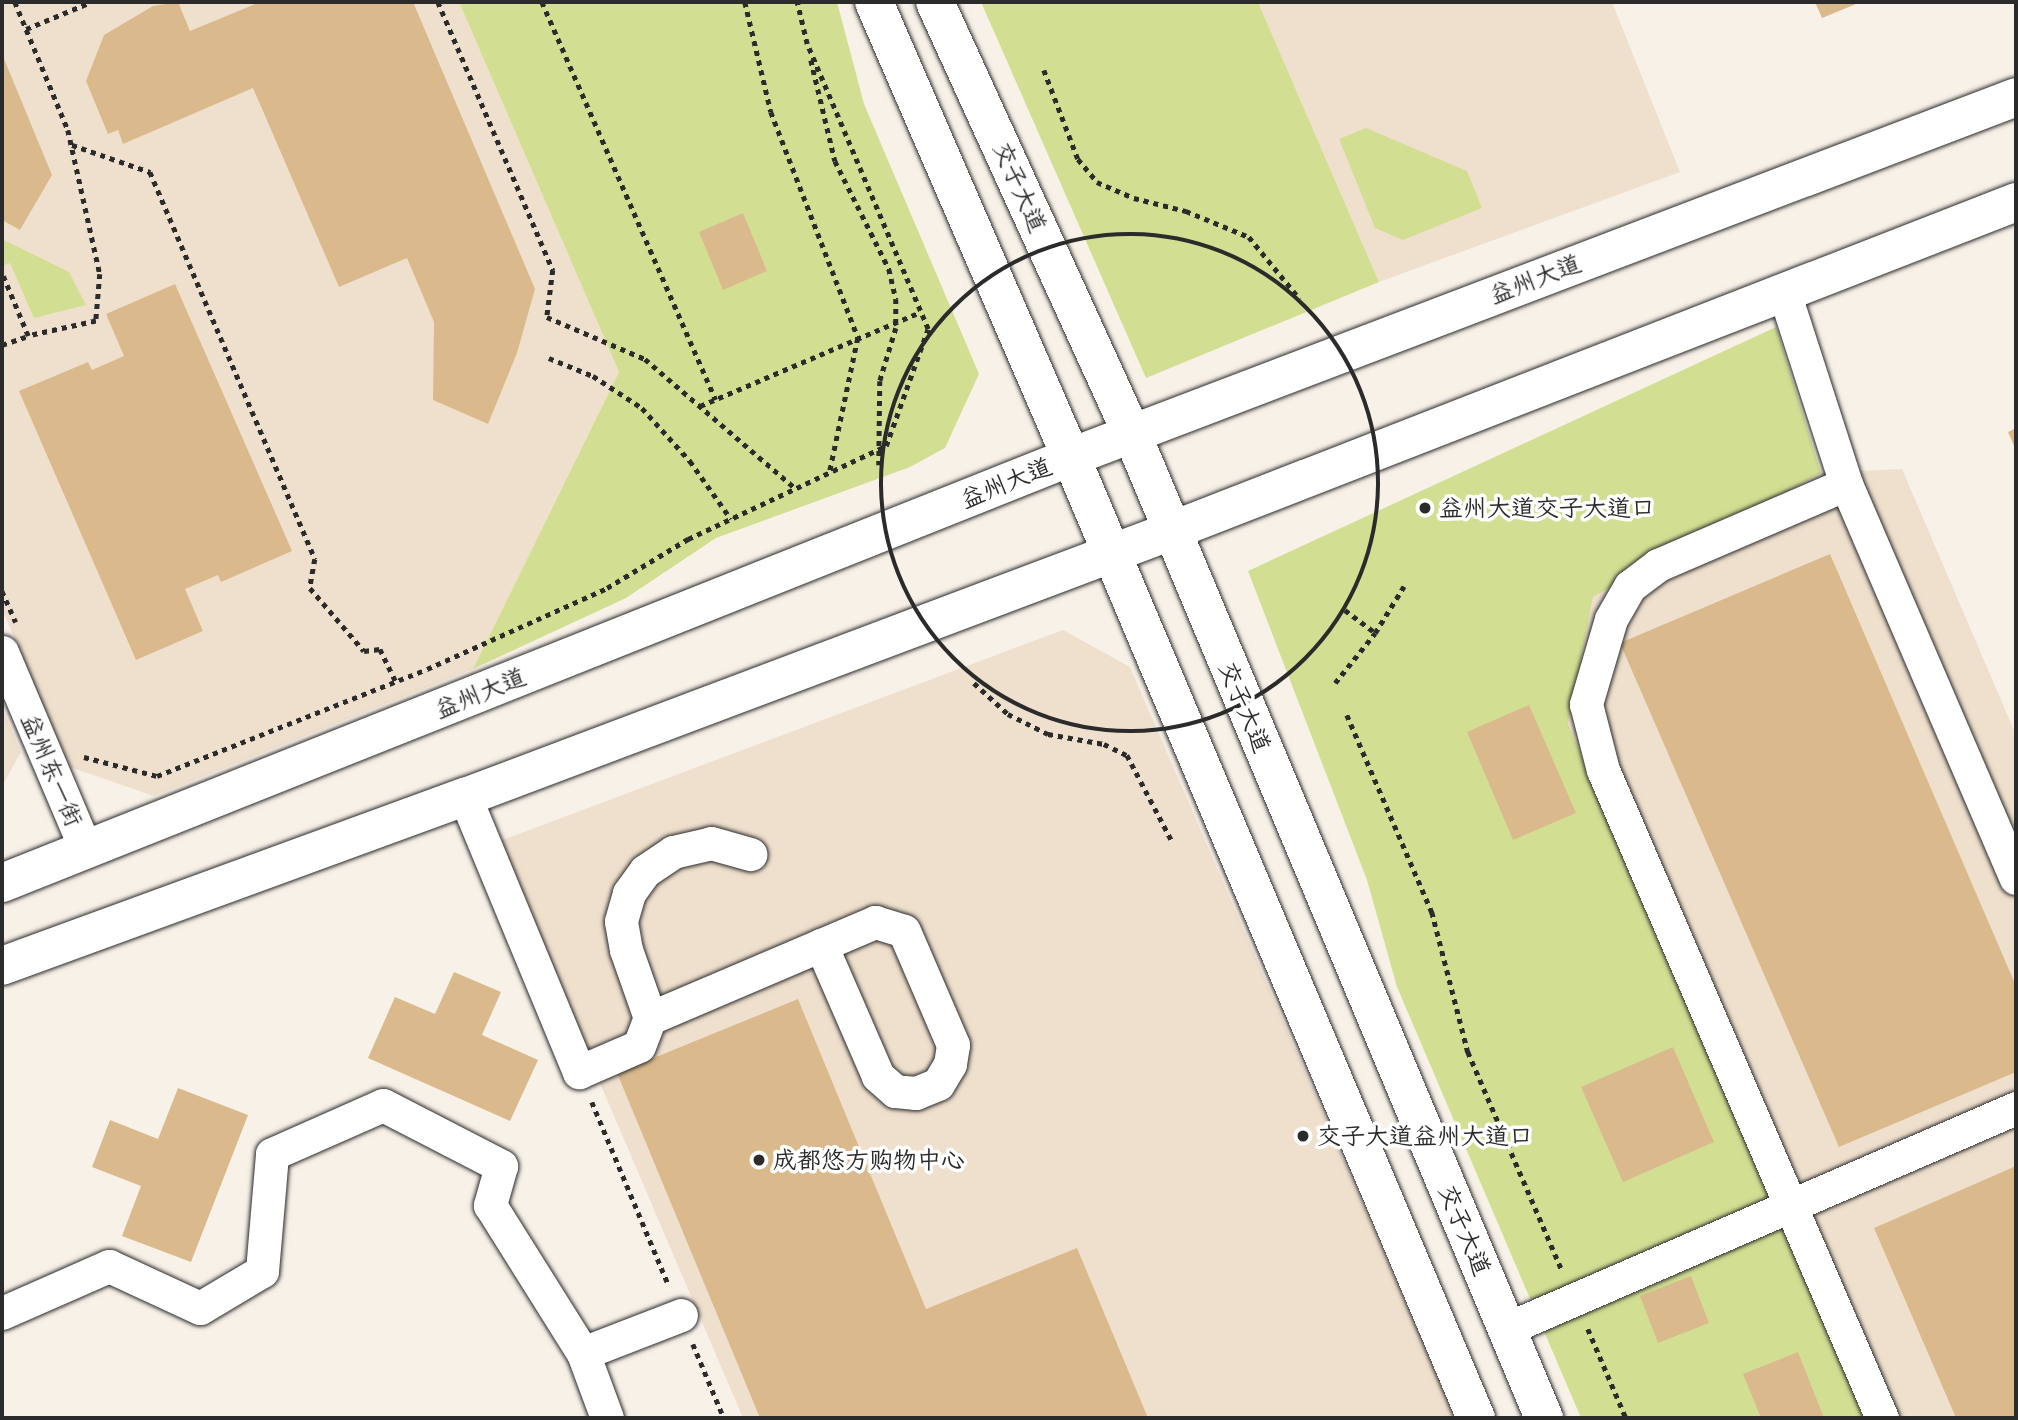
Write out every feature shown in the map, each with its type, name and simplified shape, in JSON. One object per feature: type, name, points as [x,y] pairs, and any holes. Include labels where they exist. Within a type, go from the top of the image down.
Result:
[{"type":"main road","points":[[874,2],[1071,457],[1476,1418]]},
{"type":"main road","name":"交子大道","points":[[935,2],[1132,434],[1544,1418]]},
{"type":"main road","name":"益州大道","points":[[2,883],[1071,457],[2016,97]]},
{"type":"main road","points":[[2,966],[465,797],[1171,531],[2016,202]]},
{"type":"street","points":[[1784,292],[1846,484],[2016,877]]},
{"type":"street","points":[[1846,484],[1658,565],[1630,586],[1611,619],[1586,704],[1603,770],[1882,1418]]},
{"type":"street","name":"益州东一街","points":[[10,640],[86,850]]},
{"type":"street","points":[[465,797],[579,1072],[639,1046],[649,1018],[626,950],[621,921],[629,893],[645,871],[673,852],[711,843],[750,853]]},
{"type":"street","points":[[649,1018],[875,922],[904,931],[953,1045],[950,1063],[938,1084],[916,1093],[895,1091],[878,1076],[821,945]]},
{"type":"street","points":[[2,1313],[108,1266],[200,1308],[262,1270],[272,1154],[383,1105],[501,1166],[490,1205],[583,1353],[607,1418]]},
{"type":"street","points":[[1506,1329],[2016,1108]]},
{"type":"street","points":[[583,1353],[681,1315]]},
{"type":"path","points":[[2,345],[28,336],[96,321],[100,274],[72,145],[15,2]]},
{"type":"path","points":[[26,29],[91,2]]},
{"type":"path","points":[[438,2],[553,270],[547,317],[645,359],[796,489]]},
{"type":"path","points":[[542,2],[716,400]]},
{"type":"path","points":[[745,2],[771,112],[858,338],[830,472]]},
{"type":"path","points":[[797,2],[835,161],[890,269],[896,299],[896,328],[880,381],[879,476],[889,550],[920,618],[974,682],[1008,714],[1048,734],[1104,744],[1128,755],[1173,843]]},
{"type":"path","points":[[74,754],[156,776],[396,682],[607,588],[688,539],[886,446],[928,329],[807,44]]},
{"type":"path","points":[[974,682],[1022,708],[1080,728],[1142,733],[1203,723],[1259,697],[1307,659],[1345,610],[1371,548],[1380,481],[1370,414],[1343,352],[1300,299],[1249,237],[1186,211],[1134,198],[1097,182],[1078,159],[1044,70]]},
{"type":"path","points":[[72,145],[150,172],[315,559],[310,588],[364,651],[380,649],[396,682]]},
{"type":"path","points":[[879,476],[895,395],[935,324],[996,270],[1059,243],[1071,238],[1153,232],[1232,253],[1300,299]]},
{"type":"path","points":[[3,275],[28,336]]},
{"type":"path","points":[[700,407],[920,312]]},
{"type":"path","points":[[549,358],[593,376],[642,408],[690,461],[731,519]]},
{"type":"path","points":[[1335,683],[1375,633],[1404,586]]},
{"type":"path","points":[[2,591],[10,640]]},
{"type":"path","points":[[1345,610],[1375,633]]},
{"type":"path","points":[[1347,715],[1432,912],[1468,1052],[1626,1418]]},
{"type":"path","points":[[579,1072],[724,1418]]},
{"type":"shaded area","points":[[2,2],[459,2],[619,372],[473,669],[154,796],[70,767],[2,609]]},
{"type":"shaded area","points":[[1258,2],[1612,2],[1680,172],[1379,282]]},
{"type":"shaded area","points":[[1902,469],[2016,735],[2016,1418],[1869,1418],[1568,724],[1593,597],[1821,473]]},
{"type":"shaded area","points":[[1063,630],[1130,667],[1455,1418],[743,1418],[497,842]]},
{"type":"shaded area","points":[[2,707],[21,752],[2,786]]},
{"type":"green space","points":[[459,2],[837,2],[864,104],[979,374],[945,448],[910,467],[716,538],[626,598],[473,669],[619,372]]},
{"type":"green space","points":[[981,2],[1258,2],[1379,282],[1146,378]]},
{"type":"green space","points":[[1366,128],[1467,171],[1482,208],[1403,240],[1375,228],[1339,139]]},
{"type":"green space","points":[[2,239],[69,272],[86,305],[34,318],[10,263],[2,266]]},
{"type":"green space","points":[[1776,327],[1821,473],[1593,597],[1568,724],[1869,1418],[1581,1418],[1397,987],[1367,880],[1248,571]]},
{"type":"building","points":[[178,2],[190,31],[260,2],[413,2],[535,289],[517,353],[488,424],[433,400],[434,322],[407,258],[339,287],[253,88],[123,144],[118,130],[108,134],[86,81],[104,35],[153,6]]},
{"type":"building","points":[[1815,2],[1861,2],[1822,18]]},
{"type":"building","points":[[2,54],[52,175],[20,230],[2,220]]},
{"type":"building","points":[[743,213],[767,271],[723,290],[699,232]]},
{"type":"building","points":[[175,284],[292,551],[221,582],[218,575],[185,589],[203,631],[136,660],[19,391],[88,362],[92,370],[124,356],[106,314]]},
{"type":"building","points":[[2016,428],[2016,450],[2008,432]]},
{"type":"building","points":[[1830,554],[2016,986],[2016,1072],[1839,1147],[1620,643]]},
{"type":"building","points":[[1529,705],[1576,813],[1513,840],[1467,732]]},
{"type":"building","points":[[454,972],[501,992],[482,1035],[538,1060],[510,1121],[368,1058],[395,997],[435,1014]]},
{"type":"building","name":"成都悠方购物中心","points":[[798,999],[926,1309],[1077,1248],[1148,1418],[760,1418],[617,1073]]},
{"type":"building","points":[[1673,1047],[1714,1142],[1623,1182],[1581,1087]]},
{"type":"building","points":[[178,1088],[248,1115],[191,1262],[122,1236],[141,1186],[92,1167],[110,1120],[158,1139]]},
{"type":"building","points":[[2016,1166],[2016,1418],[1956,1418],[1874,1228]]},
{"type":"building","points":[[1691,1276],[1709,1323],[1658,1343],[1640,1296]]},
{"type":"building","points":[[1798,1352],[1824,1418],[1761,1418],[1743,1374]]},
{"type":"place","name":"益州大道交子大道口","points":[[1425,508]]},
{"type":"place","name":"交子大道益州大道口","points":[[1303,1136]]},
{"type":"place","name":"成都悠方购物中心","points":[[759,1160]]}]
